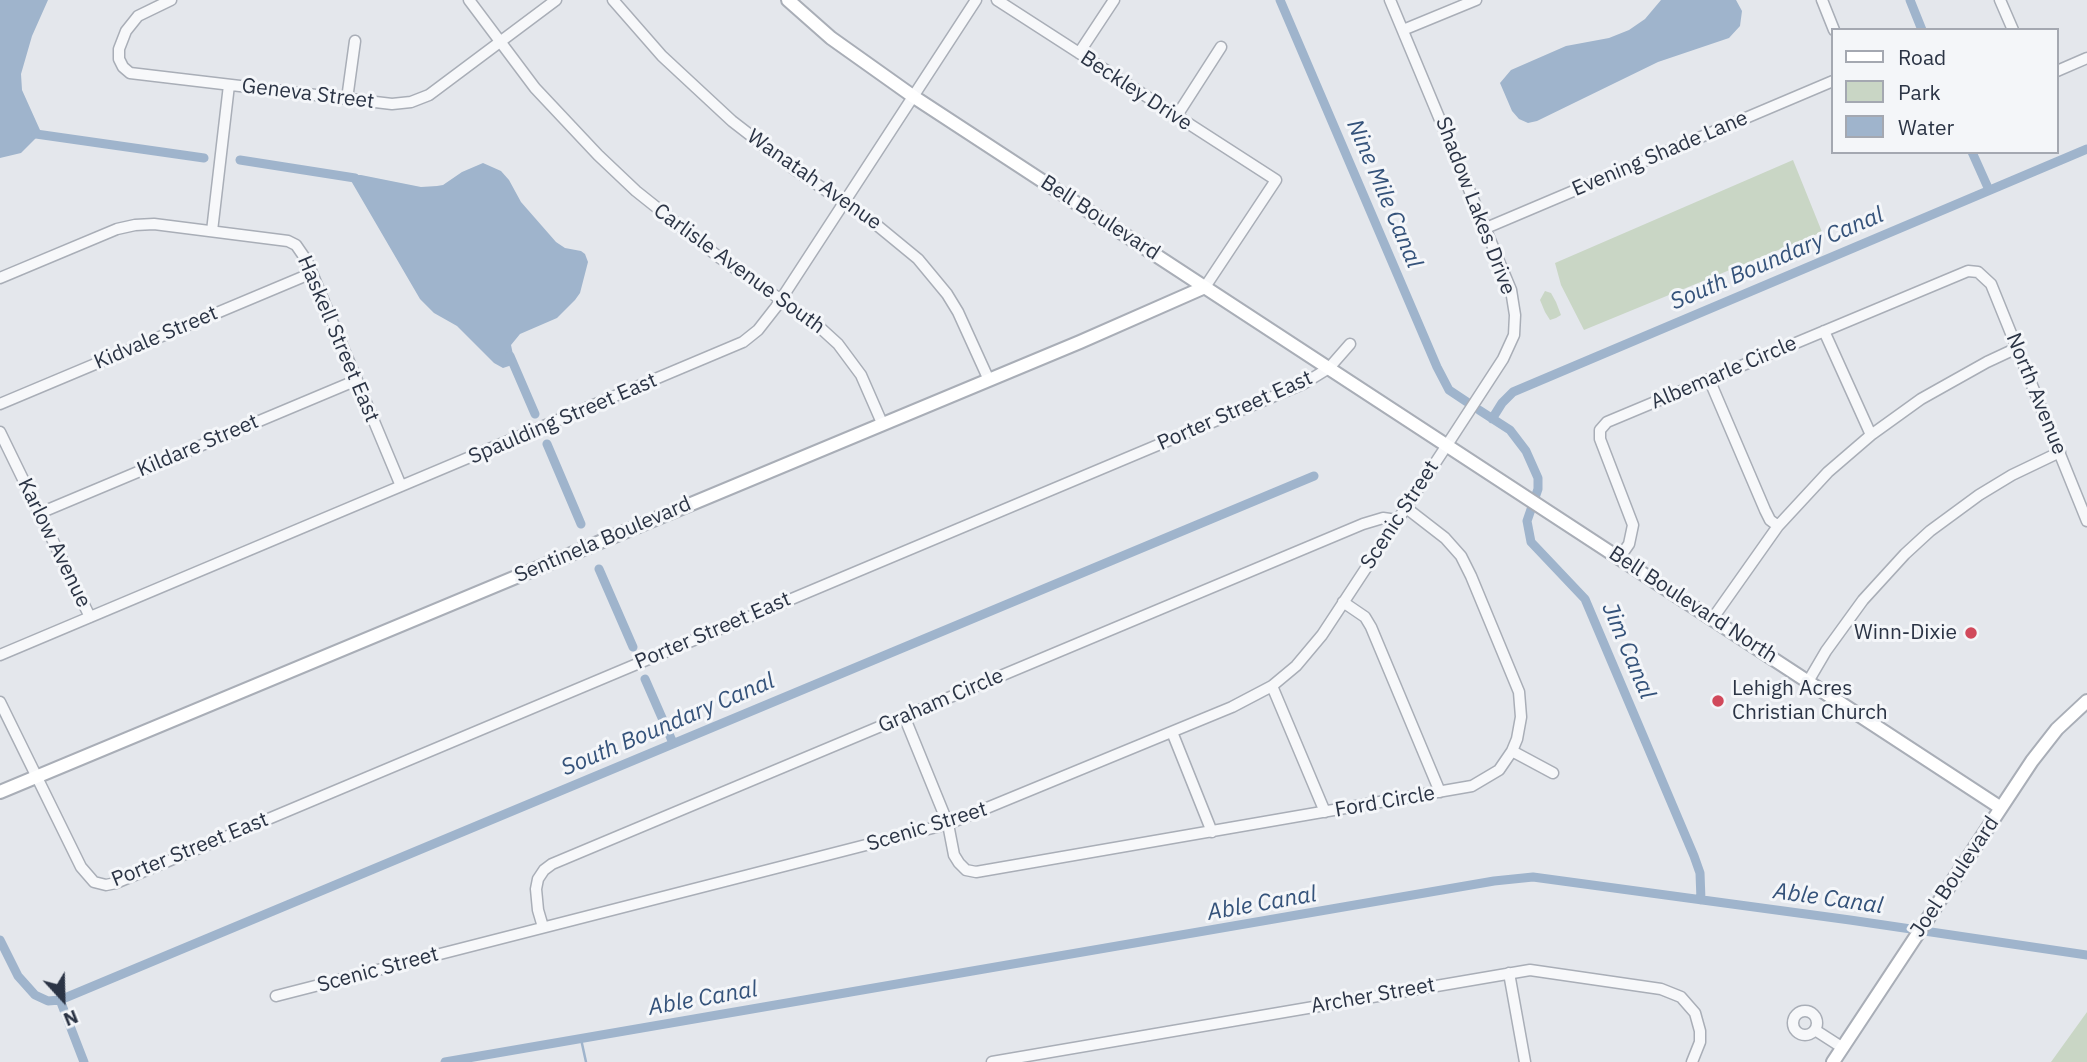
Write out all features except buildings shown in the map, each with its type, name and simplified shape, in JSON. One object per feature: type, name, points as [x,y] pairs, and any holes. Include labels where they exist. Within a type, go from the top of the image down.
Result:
[{"type":"street","name":"Geneva Street","points":[[171,0],[146,11],[131,22],[119,49],[123,67],[130,73],[392,104],[419,100],[437,90],[556,0]]},
{"type":"street","name":"Carlisle Avenue South","points":[[469,0],[558,114],[636,191],[720,258],[824,329],[847,354],[861,376],[882,423]]},
{"type":"street","name":"Wanatah Avenue","points":[[613,0],[662,55],[732,121],[793,169],[844,202],[910,251],[933,276],[958,312],[988,379]]},
{"type":"street","name":"Bell Boulevard","points":[[788,0],[831,38],[914,97],[1420,427]]},
{"type":"street","name":"Spaulding Street East","points":[[0,655],[743,342],[764,322],[781,299],[976,0]]},
{"type":"street","name":"Beckley Drive","points":[[997,0],[1276,180],[1205,287]]},
{"type":"street","points":[[1079,53],[1114,0]]},
{"type":"street","name":"Shadow Lakes Drive","points":[[1390,0],[1511,290],[1515,315],[1514,335],[1503,359],[1447,445]]},
{"type":"street","points":[[1403,30],[1476,0]]},
{"type":"street","points":[[1822,0],[1833,28]]},
{"type":"street","points":[[2000,0],[2012,28]]},
{"type":"street","points":[[347,99],[355,41]]},
{"type":"street","points":[[1176,117],[1222,47]]},
{"type":"street","points":[[2059,70],[2087,58]]},
{"type":"street","name":"Evening Shade Lane","points":[[1486,228],[1832,81]]},
{"type":"street","points":[[212,231],[229,85]]},
{"type":"street","name":"Haskell Street East","points":[[0,278],[126,226],[154,224],[288,241],[302,252],[312,273],[401,486]]},
{"type":"street","name":"Albemarle Circle","points":[[1619,557],[1633,535],[1633,525],[1602,448],[1600,430],[1607,422],[1968,271],[1978,272]]},
{"type":"street","name":"North Avenue","points":[[1978,272],[1991,284],[2087,521]]},
{"type":"street","name":"Kidvale Street","points":[[0,404],[312,273]]},
{"type":"street","name":"Sentinela Boulevard","points":[[0,792],[1080,342],[1205,287]]},
{"type":"street","points":[[1824,331],[1871,435]]},
{"type":"street","name":"Porter Street East","points":[[38,776],[81,867],[94,882],[106,885],[134,876],[1303,384],[1329,368],[1350,344]]},
{"type":"street","points":[[1713,618],[1778,526],[1810,490],[1871,435],[1956,378],[2017,348]]},
{"type":"street","points":[[1709,379],[1765,510],[1770,520],[1778,526]]},
{"type":"street","name":"Kildare Street","points":[[40,513],[357,380]]},
{"type":"street","name":"Bell Boulevard North","points":[[1420,427],[2001,808]]},
{"type":"street","name":"Karlow Avenue","points":[[0,432],[89,617]]},
{"type":"street","name":"Scenic Street","points":[[276,996],[948,824],[1232,707],[1272,686],[1310,651],[1447,445]]},
{"type":"street","points":[[1809,680],[1832,642],[1863,600],[1930,531],[1979,495],[2012,475],[2060,452]]},
{"type":"street","name":"Ford Circle","points":[[948,824],[954,855],[965,869],[976,872],[1462,789],[1481,782],[1499,770],[1512,751],[1521,717],[1519,692],[1461,556],[1445,538],[1405,507]]},
{"type":"street","name":"Graham Circle","points":[[543,927],[536,889],[538,879],[552,864],[1363,523],[1383,518],[1397,520]]},
{"type":"street","points":[[1343,601],[1365,617],[1371,627],[1440,792]]},
{"type":"street","points":[[1272,686],[1325,812]]},
{"type":"street","name":"Joel Boulevard","points":[[1833,1062],[2040,750],[2057,729],[2087,701]]},
{"type":"street","points":[[0,702],[38,776]]},
{"type":"street","points":[[904,716],[948,824]]},
{"type":"street","points":[[1172,732],[1212,832]]},
{"type":"street","points":[[1512,751],[1553,773]]},
{"type":"street","name":"Archer Street","points":[[992,1062],[1509,973],[1541,971],[1672,992],[1690,1005],[1698,1022],[1700,1042],[1692,1062]]},
{"type":"street","points":[[1509,973],[1525,1062]]},
{"type":"street","points":[[1815,1031],[1843,1048]]},
{"type":"green space","points":[[1793,160],[1822,232],[1584,330],[1561,285],[1555,263]]},
{"type":"green space","points":[[1545,291],[1551,293],[1561,315],[1550,320],[1540,300]]},
{"type":"green space","points":[[2087,1012],[2087,1062],[2051,1062]]},
{"type":"water","points":[[0,0],[48,0],[32,36],[21,74],[22,90],[40,130],[39,135],[21,153],[0,158]]},
{"type":"water","points":[[1661,0],[1736,0],[1742,11],[1740,26],[1729,38],[1658,62],[1537,121],[1528,123],[1519,119],[1512,111],[1500,83],[1511,70],[1566,46],[1609,38],[1629,30],[1645,19]]},
{"type":"water","points":[[483,163],[501,171],[521,202],[556,242],[565,248],[581,251],[588,262],[580,293],[575,300],[557,318],[520,334],[511,345],[515,364],[503,368],[494,363],[457,326],[434,313],[420,299],[350,179],[351,175],[361,175],[421,187],[437,186]]},
{"type":"waterway","name":"Nine Mile Canal","points":[[1280,0],[1437,367],[1449,390],[1467,402]]},
{"type":"waterway","points":[[1910,0],[1921,28]]},
{"type":"waterway","points":[[36,134],[204,158]]},
{"type":"waterway","name":"South Boundary Canal","points":[[1492,419],[1513,392],[2087,149]]},
{"type":"waterway","points":[[1973,154],[1989,190]]},
{"type":"waterway","points":[[240,160],[355,178]]},
{"type":"waterway","points":[[510,356],[535,414]]},
{"type":"waterway","name":"Jim Canal","points":[[1479,410],[1510,430],[1526,451],[1538,478],[1538,489],[1527,521],[1531,542],[1585,599],[1694,856],[1700,873],[1701,900]]},
{"type":"waterway","points":[[547,444],[581,524]]},
{"type":"waterway","name":"South Boundary Canal","points":[[0,940],[18,976],[35,995],[48,1001],[60,1000],[1314,476]]},
{"type":"waterway","points":[[599,569],[633,647]]},
{"type":"waterway","points":[[645,679],[673,743]]},
{"type":"waterway","name":"Able Canal","points":[[445,1062],[1494,881],[1533,877],[2087,955]]},
{"type":"waterway","points":[[60,1000],[84,1062]]},
{"type":"waterway","points":[[581,1039],[586,1062]]},
{"type":"place","name":"Winn-Dixie","points":[[1971,633]]},
{"type":"place","name":"Lehigh Acres Christian Church","points":[[1718,701]]}]
